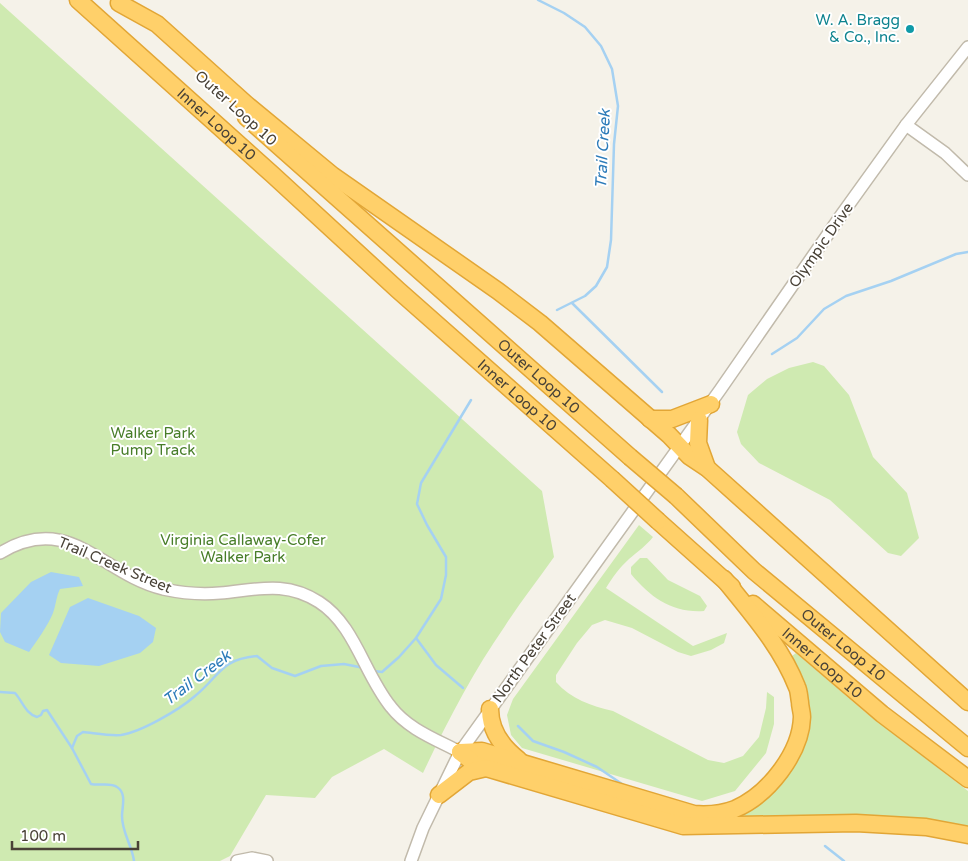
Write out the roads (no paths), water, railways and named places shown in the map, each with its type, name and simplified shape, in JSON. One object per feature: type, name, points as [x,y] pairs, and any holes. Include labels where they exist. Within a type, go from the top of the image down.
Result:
[{"type":"highway","name":"Inner Loop 10","points":[[78,0],[273,175],[405,297],[724,579],[882,714],[968,780]]},
{"type":"highway","points":[[117,2],[157,24],[246,104],[332,174],[498,291],[533,318],[650,419],[689,456],[707,468],[968,702]]},
{"type":"highway","name":"Outer Loop 10","points":[[117,2],[676,496],[754,571],[968,748]]},
{"type":"highway","points":[[650,419],[672,419],[710,404]]},
{"type":"highway","points":[[699,420],[698,443],[707,468]]},
{"type":"highway","points":[[460,752],[482,751],[694,814],[712,814],[735,809],[761,793],[779,775],[795,748],[802,718],[798,688],[782,656],[724,579]]},
{"type":"highway","points":[[490,709],[490,721],[497,738],[508,752],[525,765]]},
{"type":"highway","points":[[460,752],[476,765],[684,826],[856,823],[926,827],[968,835]]},
{"type":"highway","points":[[439,795],[469,772],[486,768]]},
{"type":"street","name":"Olympic Drive","points":[[680,446],[816,250],[906,125],[968,47]]},
{"type":"street","points":[[906,125],[945,153],[968,175]]},
{"type":"street","name":"North Peter Street","points":[[411,861],[423,828],[460,752],[680,446]]},
{"type":"street","name":"Trail Creek Street","points":[[0,553],[24,541],[48,538],[74,544],[139,579],[160,588],[180,593],[220,593],[269,587],[287,589],[306,595],[323,605],[341,623],[390,706],[411,727],[460,752]]},
{"type":"street","points":[[237,861],[252,859],[267,861]]},
{"type":"water","points":[[51,572],[79,577],[83,586],[60,589],[51,618],[29,652],[5,642],[0,632],[1,613],[31,582]]},
{"type":"water","points":[[88,598],[139,616],[156,628],[153,642],[140,653],[99,666],[61,663],[49,655],[70,607]]},
{"type":"waterway","name":"Trail Creek","points":[[538,0],[564,13],[585,27],[601,46],[612,69],[618,106],[614,144],[611,240],[607,267],[596,286],[585,296],[557,310]]},
{"type":"waterway","points":[[772,354],[797,338],[824,309],[846,296],[891,281],[956,254],[968,252]]},
{"type":"waterway","points":[[572,303],[662,392]]},
{"type":"waterway","name":"Trail Creek","points":[[374,671],[382,672],[399,657],[416,638],[441,599],[446,575],[446,557],[417,504],[421,483],[471,400]]},
{"type":"waterway","points":[[416,638],[436,665],[463,688]]},
{"type":"waterway","name":"Trail Creek","points":[[72,748],[77,736],[83,732],[121,735],[139,730],[160,720],[195,696],[228,665],[244,658],[257,656],[272,668],[295,676],[321,666],[344,664],[364,668]]},
{"type":"waterway","name":"Trail Creek","points":[[0,692],[15,693],[27,710],[37,717],[47,710],[72,748],[91,784],[111,785],[120,790],[123,796],[122,822],[134,861]]},
{"type":"waterway","points":[[518,726],[533,741],[597,767],[625,786]]},
{"type":"waterway","points":[[825,846],[844,861]]},
{"type":"place","name":"W. A. Bragg & Co., Inc.","points":[[910,29]]},
{"type":"park label","name":"Walker Park Pump Track","points":[[153,442]]},
{"type":"park label","name":"Virginia Callaway-Cofer Walker Park","points":[[243,548]]}]
